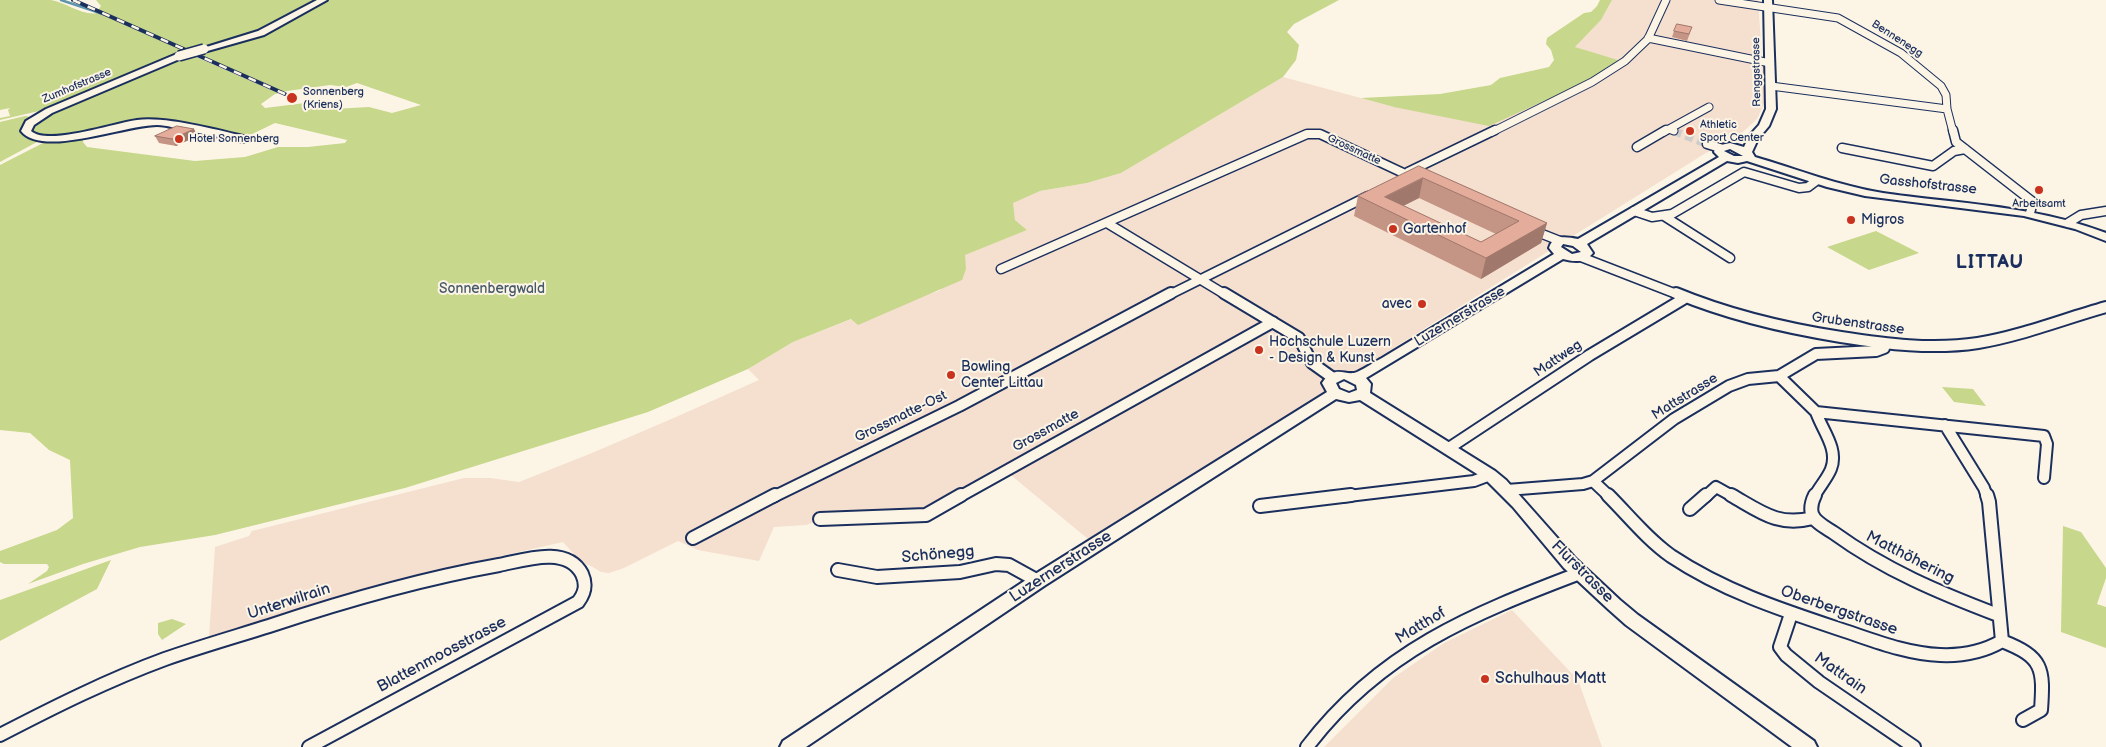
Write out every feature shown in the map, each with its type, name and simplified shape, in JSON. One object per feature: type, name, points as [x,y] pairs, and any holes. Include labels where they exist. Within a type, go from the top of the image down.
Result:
[{"type":"main road","name":"Zumhofstrasse","points":[[243,139],[159,122],[137,123],[62,139],[41,139],[30,136],[26,131],[30,123],[48,111],[179,56],[260,33],[323,0]]},
{"type":"main road","name":"Renggstrasse","points":[[1748,155],[1753,138],[1764,126],[1769,116],[1772,101],[1768,4]]},
{"type":"main road","points":[[1583,251],[1634,211],[1724,150],[1753,138]]},
{"type":"main road","points":[[1724,150],[1737,159],[1748,155]]},
{"type":"main road","name":"Gasshofstrasse","points":[[1816,181],[1883,196],[2030,213],[2068,223],[2106,237]]},
{"type":"main road","name":"Luzernerstrasse","points":[[1356,378],[1387,361],[1559,247]]},
{"type":"main road","points":[[1346,375],[1356,378],[1364,384],[1365,388],[1361,394],[1352,397],[1336,393],[1329,387],[1329,383],[1333,378],[1346,375]]},
{"type":"main road","name":"Luzernerstrasse","points":[[790,747],[1038,581],[1336,393]]},
{"type":"main road","name":"Flurstrasse","points":[[1361,394],[1490,475],[1507,490],[1564,557],[1632,620],[1807,747]]},
{"type":"street","points":[[1397,181],[1407,174],[1543,106],[1617,66],[1635,53],[1648,38],[1666,0]]},
{"type":"street","name":"Bennenegg","points":[[1719,0],[1768,4],[1838,18],[1901,52],[1935,79],[1945,92],[1947,109],[1956,142],[2033,202],[2030,213]]},
{"type":"street","points":[[1648,38],[1770,63]]},
{"type":"street","points":[[1771,86],[1947,109]]},
{"type":"street","points":[[1637,147],[1672,130],[1709,107]]},
{"type":"street","name":"Grossmatte","points":[[1001,269],[1307,134],[1320,134],[1426,183]]},
{"type":"street","points":[[1708,144],[1724,150]]},
{"type":"street","points":[[1842,148],[1933,166],[1939,164],[1952,151],[1965,149]]},
{"type":"street","name":"Gasshofstrasse","points":[[1748,155],[1816,181]]},
{"type":"street","points":[[1634,211],[1649,216],[1672,214],[1744,172],[1799,188],[1808,187],[1816,181]]},
{"type":"street","points":[[1200,278],[1379,190]]},
{"type":"street","points":[[2068,223],[2074,217],[2106,211]]},
{"type":"street","points":[[1664,216],[1694,237],[1730,258]]},
{"type":"street","points":[[1107,223],[1299,338],[1304,342],[1310,360],[1315,366],[1333,378]]},
{"type":"street","points":[[1559,247],[1583,251]]},
{"type":"street","name":"Grubenstrasse","points":[[1583,251],[1613,267],[1685,298],[1717,309],[1777,326],[1884,344],[1926,347],[1961,345],[1989,340],[2106,306]]},
{"type":"street","name":"Grossmatte-Ost","points":[[692,538],[820,473],[959,406],[1200,278]]},
{"type":"street","name":"Mattweg","points":[[1449,448],[1590,355],[1685,298]]},
{"type":"street","points":[[2106,298],[2104,302],[2106,306]]},
{"type":"street","name":"Grossmatte","points":[[820,520],[926,515],[1274,322]]},
{"type":"street","name":"Mattstrasse","points":[[1507,490],[1575,485],[1593,481],[1674,419],[1729,386],[1748,379],[1779,376],[1816,354],[1876,351],[1884,348],[1884,344]]},
{"type":"street","points":[[1690,509],[1716,487],[1774,517],[1800,522],[1813,518],[1810,509],[1813,500],[1833,465],[1833,454],[1816,412],[1779,376]]},
{"type":"street","points":[[1816,412],[2044,436],[2047,444],[2044,478]]},
{"type":"street","points":[[1945,425],[1984,488],[1989,502],[1994,540],[1998,615],[2002,641],[2031,655],[2037,664],[2042,692],[2041,710],[2023,720]]},
{"type":"street","points":[[1260,506],[1474,480],[1490,475]]},
{"type":"street","name":"Oberbergstrasse","points":[[1593,481],[1649,538],[1689,568],[1717,583],[1791,614],[1883,644],[1934,655],[1974,653],[1987,650],[2002,641]]},
{"type":"street","name":"Matthöhering","points":[[1813,518],[1851,546],[1894,572],[1945,595],[1998,615]]},
{"type":"street","name":"Unterwilrain","points":[[0,735],[119,678],[166,659],[390,588],[448,575],[550,557],[568,561],[584,578],[586,589]]},
{"type":"street","name":"Schönegg","points":[[838,570],[877,577],[960,572],[996,564],[1009,565],[1038,581]]},
{"type":"street","name":"Matthof","points":[[1307,747],[1337,712],[1391,665],[1423,644],[1450,627],[1489,609],[1580,573]]},
{"type":"street","name":"Blattenmoosstrasse","points":[[309,747],[570,606],[583,597],[586,589]]},
{"type":"street","name":"Mattrain","points":[[1791,614],[1780,647],[1781,652],[1914,747]]},
{"type":"shaded area","points":[[1612,0],[1758,0],[1765,102],[1757,119],[1743,132],[1701,156],[1088,539],[1001,467],[930,507],[904,513],[828,517],[806,525],[774,527],[759,561],[698,550],[678,541],[624,568],[609,573],[601,572],[582,563],[563,542],[386,582],[209,637],[215,547],[249,536],[252,531],[464,478],[490,478],[519,482],[676,417],[759,380],[748,369],[793,342],[852,319],[939,291],[966,269],[964,255],[1027,230],[1015,220],[1012,203],[1040,191],[1087,183],[1121,173],[1283,77],[1394,107],[1562,93],[1595,76],[1593,53],[1575,47],[1601,20]]},
{"type":"shaded area","name":"Schulhaus Matt","points":[[1512,610],[1578,680],[1602,747],[1324,747],[1393,678],[1444,643]]},
{"type":"green space","points":[[0,0],[51,0],[82,12],[95,13],[102,12],[98,10],[101,6],[96,0],[320,0],[275,25],[235,40],[198,49],[52,108],[0,120],[0,118],[10,116],[8,110],[10,108],[0,110]]},
{"type":"green space","name":"Sonnenbergwald","points":[[324,0],[1339,0],[1294,24],[1287,32],[1299,45],[1296,60],[1283,77],[1121,173],[1087,183],[1040,191],[1013,203],[1015,220],[1027,230],[965,255],[966,269],[962,280],[858,325],[851,319],[793,342],[748,369],[648,412],[405,488],[215,535],[140,547],[83,564],[28,584],[47,571],[49,567],[47,564],[4,564],[0,562],[0,551],[57,530],[73,518],[70,460],[49,450],[30,433],[0,430],[0,165],[43,143],[83,136],[83,142],[87,147],[195,161],[245,157],[278,147],[308,147],[345,143],[347,140],[275,123],[246,137],[167,121],[142,123],[79,136],[47,137],[32,134],[30,129],[43,116],[189,54],[267,88],[272,88],[195,52],[238,41]],"holes":[[[357,83],[421,105],[392,113],[369,107],[333,109],[321,101],[265,108],[261,104],[275,94],[287,91],[330,85],[346,87]]]},
{"type":"green space","points":[[1600,0],[1612,0],[1601,20],[1575,47],[1621,61],[1575,87],[1489,126],[1394,107],[1361,98],[1440,94],[1491,85],[1500,78],[1549,67],[1554,60],[1551,50],[1546,44],[1547,38],[1584,13],[1591,12]]},
{"type":"green space","points":[[25,116],[32,117],[23,133],[37,140],[37,142],[0,162],[0,122]]},
{"type":"green space","points":[[1876,231],[1919,253],[1869,270],[1827,247]]},
{"type":"green space","points":[[1942,387],[1973,389],[1986,406],[1954,402]]},
{"type":"green space","points":[[2063,526],[2081,532],[2106,568],[2106,578],[2097,604],[2106,607],[2106,648],[2061,632]]},
{"type":"green space","points":[[111,560],[97,589],[0,641],[0,600]]},
{"type":"green space","points":[[172,619],[186,624],[162,640],[158,634],[158,623]]},
{"type":"building","points":[[1677,24],[1692,27],[1689,34],[1674,31]]},
{"type":"building","points":[[177,126],[194,129],[172,139],[155,136]]},
{"type":"building","points":[[1419,166],[1547,223],[1486,258],[1358,196]],"holes":[[[1423,178],[1519,221],[1481,242],[1385,197]]]},
{"type":"waterway","points":[[61,0],[103,14]]},
{"type":"tunnel","points":[[1676,132],[1674,131],[1707,144]]},
{"type":"railway","points":[[73,0],[285,94]]},
{"type":"place","name":"Sonnenberg (Kriens)","points":[[292,98]]},
{"type":"place","name":"Athletic Sport Center","points":[[1690,131]]},
{"type":"place","name":"Hotel Sonnenberg","points":[[179,139]]},
{"type":"place","name":"Arbeitsamt","points":[[2039,190]]},
{"type":"place","name":"Migros","points":[[1851,220]]},
{"type":"place","name":"Gartenhof","points":[[1393,229]]},
{"type":"place","name":"avec","points":[[1422,304]]},
{"type":"place","name":"Hochschule Luzern - Design & Kunst","points":[[1259,350]]},
{"type":"place","name":"Bowling Center Littau","points":[[951,375]]},
{"type":"place","name":"Schulhaus Matt","points":[[1485,679]]},
{"type":"district","name":"LITTAU","points":[[1990,263]]}]
